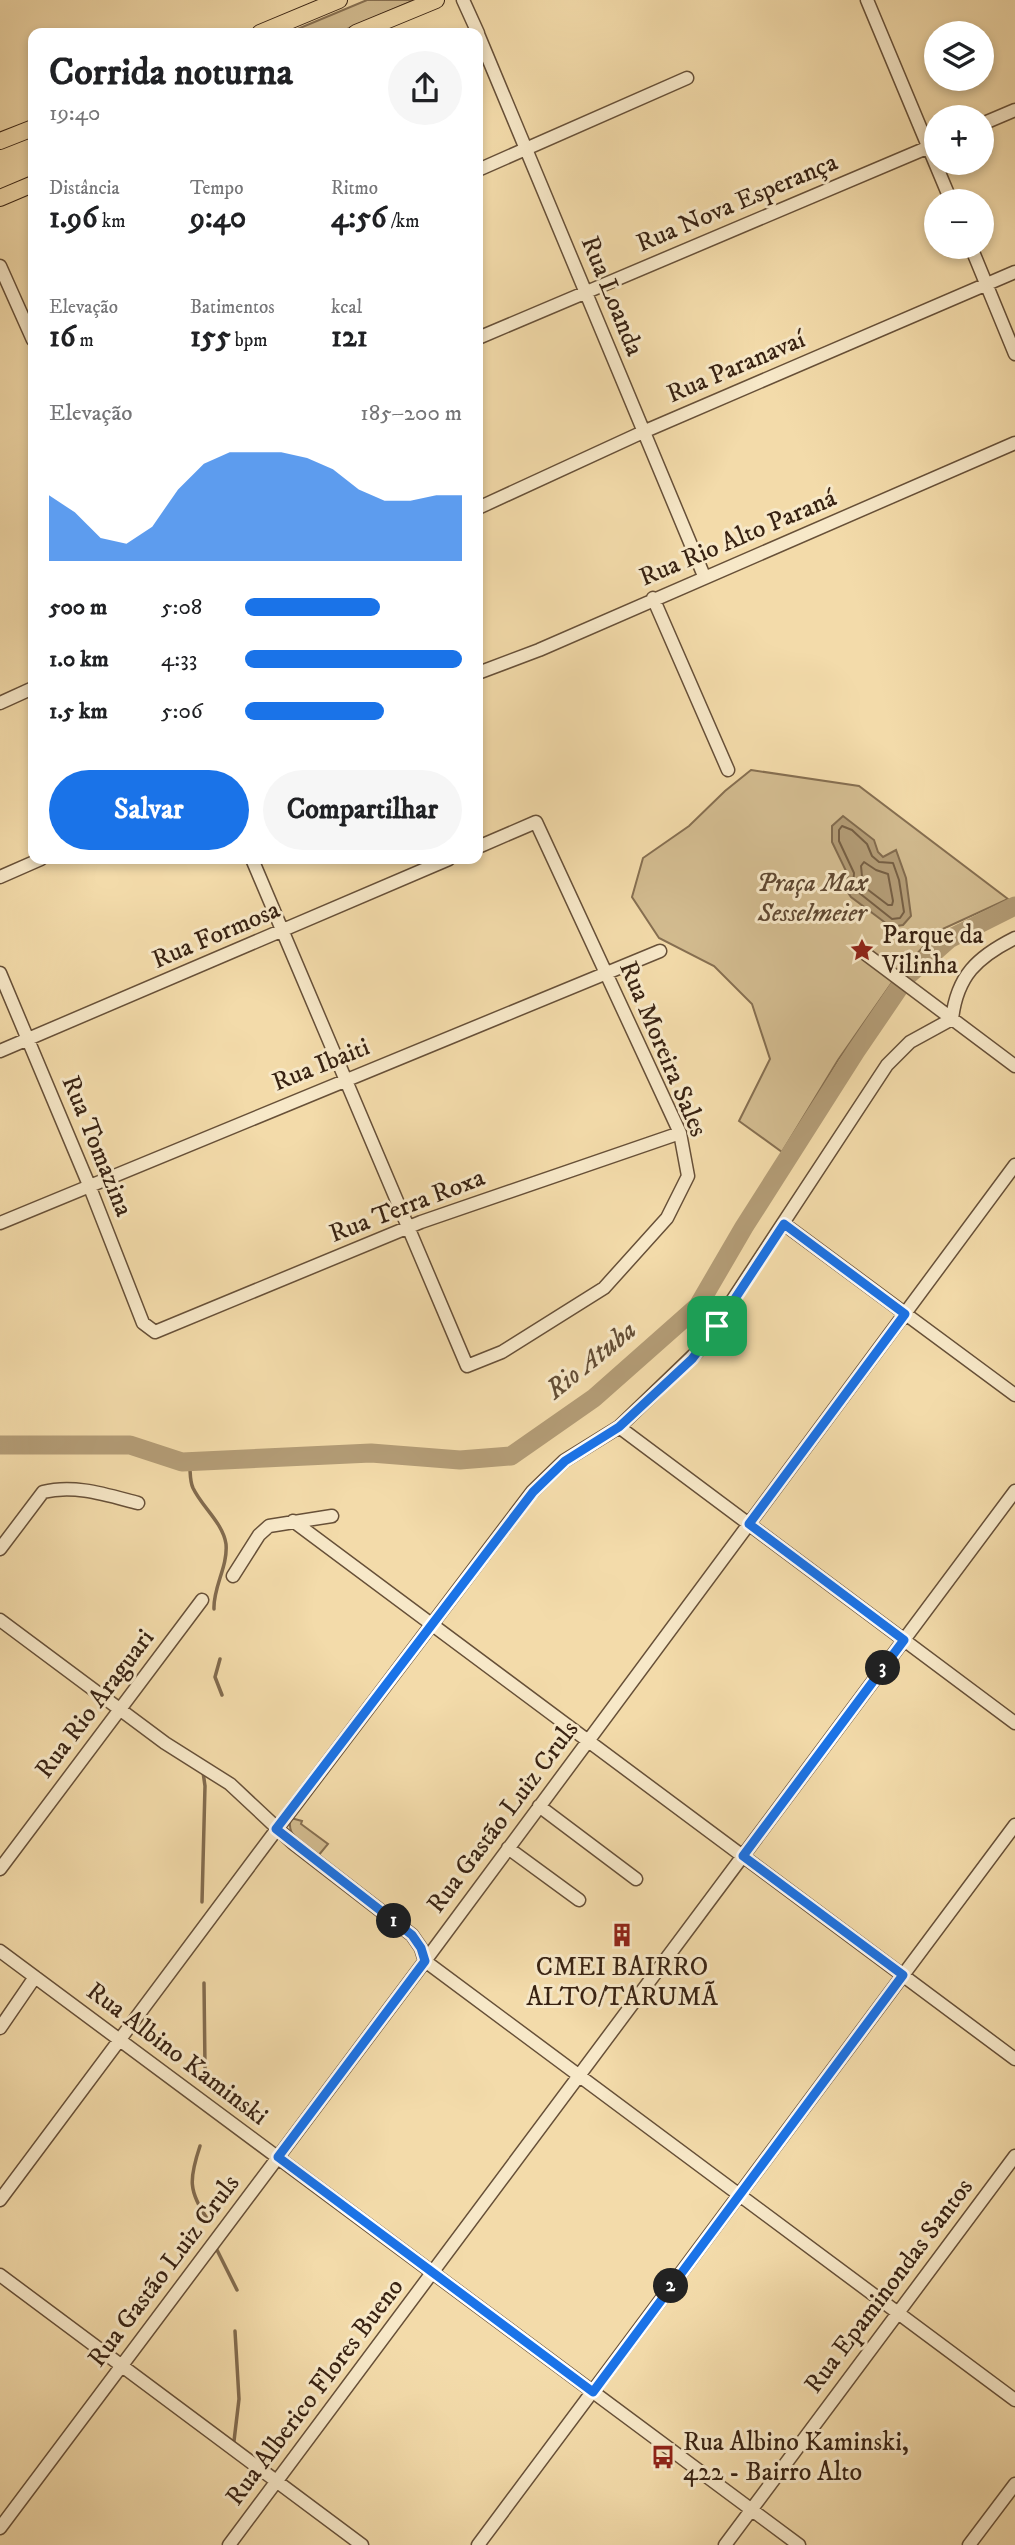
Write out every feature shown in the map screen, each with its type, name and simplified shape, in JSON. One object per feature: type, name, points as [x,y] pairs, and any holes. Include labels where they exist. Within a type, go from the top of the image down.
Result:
[{"type":"main road","points":[[272,28],[339,0]]},
{"type":"main road","points":[[368,28],[436,0]]},
{"type":"main road","points":[[0,141],[28,130]]},
{"type":"main road","points":[[0,198],[28,186]]},
{"type":"street","name":"Rua Loanda","points":[[463,0],[475,28]]},
{"type":"street","points":[[870,1],[924,126]]},
{"type":"street","name":"Rua Loanda","points":[[483,46],[705,576]]},
{"type":"street","points":[[483,168],[687,78]]},
{"type":"street","points":[[994,119],[1015,110]]},
{"type":"street","name":"Rua Nova Esperança","points":[[483,336],[924,148]]},
{"type":"street","points":[[976,259],[1015,354]]},
{"type":"street","points":[[0,266],[28,329]]},
{"type":"street","name":"Rua Paranavaí","points":[[483,506],[643,432],[1015,272]]},
{"type":"street","name":"Rua Rio Alto Paraná","points":[[483,668],[1015,443]]},
{"type":"street","points":[[653,598],[728,770]]},
{"type":"street","points":[[0,703],[28,690]]},
{"type":"street","name":"Rua Moreira Sales","points":[[408,1227],[467,1366],[502,1352],[604,1287],[667,1218],[688,1176],[680,1133],[536,822],[483,845]]},
{"type":"street","points":[[0,877],[30,864]]},
{"type":"street","points":[[254,864],[408,1227]]},
{"type":"street","name":"Rua Formosa","points":[[0,1051],[438,864]]},
{"type":"street","points":[[953,1019],[955,998],[968,974],[981,960],[1015,938]]},
{"type":"street","name":"Rua Ibaiti","points":[[0,1223],[660,951]]},
{"type":"street","points":[[863,953],[1015,1066]]},
{"type":"street","name":"Rua Tomazina","points":[[0,973],[89,1185],[143,1323],[155,1332]]},
{"type":"street","points":[[0,2200],[276,1829],[541,1482],[565,1461],[619,1427],[701,1348],[897,1053],[910,1042],[953,1019]]},
{"type":"street","name":"Rua Terra Roxa","points":[[155,1332],[408,1227],[680,1133]]},
{"type":"street","name":"Rua Gastão Luiz Cruls","points":[[0,2528],[425,1961],[1015,1165]]},
{"type":"street","points":[[784,1224],[1015,1395]]},
{"type":"street","points":[[619,1427],[1015,1723]]},
{"type":"street","points":[[0,1549],[43,1492],[60,1489],[85,1490],[138,1503]]},
{"type":"street","name":"Rua Alberico Flores Bueno","points":[[229,2545],[1015,1491]]},
{"type":"street","points":[[233,1576],[264,1530],[276,1523],[332,1516]]},
{"type":"street","points":[[293,1521],[1015,2059]]},
{"type":"street","name":"Rua Rio Araguari","points":[[0,1869],[202,1600]]},
{"type":"street","points":[[0,1620],[165,1743],[230,1784],[276,1829],[412,1935],[421,1948],[425,1961],[1015,2400]]},
{"type":"street","points":[[539,1806],[636,1879]]},
{"type":"street","points":[[478,2545],[1015,1825]]},
{"type":"street","points":[[508,1849],[579,1900]]},
{"type":"street","name":"Rua Albino Kaminski","points":[[0,1951],[799,2545]]},
{"type":"street","points":[[0,2028],[35,1977]]},
{"type":"street","name":"Rua Epaminondas Santos","points":[[725,2545],[1015,2156]]},
{"type":"street","points":[[0,2275],[362,2545]]},
{"type":"street","points":[[969,2545],[1015,2484]]},
{"type":"green space","points":[[367,0],[415,0],[350,28],[300,28]]},
{"type":"green space","name":"Praça Max Sesselmeier","points":[[751,770],[859,786],[1008,899],[936,932],[893,981],[838,1060],[782,1152],[739,1121],[770,1059],[752,1004],[714,966],[659,938],[632,897],[643,858],[689,826]]},
{"type":"green space","points":[[291,1818],[302,1821],[301,1824],[328,1844],[318,1856],[293,1836]]},
{"type":"water","points":[[843,816],[874,840],[883,857],[896,850],[906,878],[911,916],[903,925],[891,927],[851,897],[845,888],[848,875],[832,842],[832,826]]},
{"type":"waterway","name":"Rio Atuba","points":[[0,1445],[130,1445],[182,1462],[371,1453],[460,1460],[511,1456],[594,1398],[698,1306],[744,1227],[907,976],[949,939],[1015,906]]},
{"type":"waterway","points":[[189,1461],[193,1488],[217,1522],[226,1544],[225,1561],[214,1609]]},
{"type":"waterway","points":[[220,1659],[215,1677],[222,1695]]},
{"type":"waterway","points":[[202,1902],[205,1786],[203,1772]]},
{"type":"waterway","points":[[204,1983],[205,2068]]},
{"type":"waterway","points":[[200,2146],[192,2185],[197,2201],[208,2220]]},
{"type":"waterway","points":[[217,2250],[237,2290]]},
{"type":"waterway","points":[[234,2441],[239,2399],[235,2331]]},
{"type":"place","name":"Parque da Vilinha","points":[[862,950]]},
{"type":"place","name":"CMEI BAIRRO ALTO/TARUMÃ","points":[[622,1935]]},
{"type":"place","name":"Rua Albino Kaminski, 422 - Bairro Alto","points":[[663,2457]]},
{"type":"route","points":[[784,1224],[905,1314],[749,1524],[904,1640],[743,1856],[903,1975],[593,2392],[278,2157],[425,1961],[421,1948],[412,1935],[276,1829],[541,1482],[565,1461],[619,1427],[692,1359],[717,1326],[784,1224]]}]
